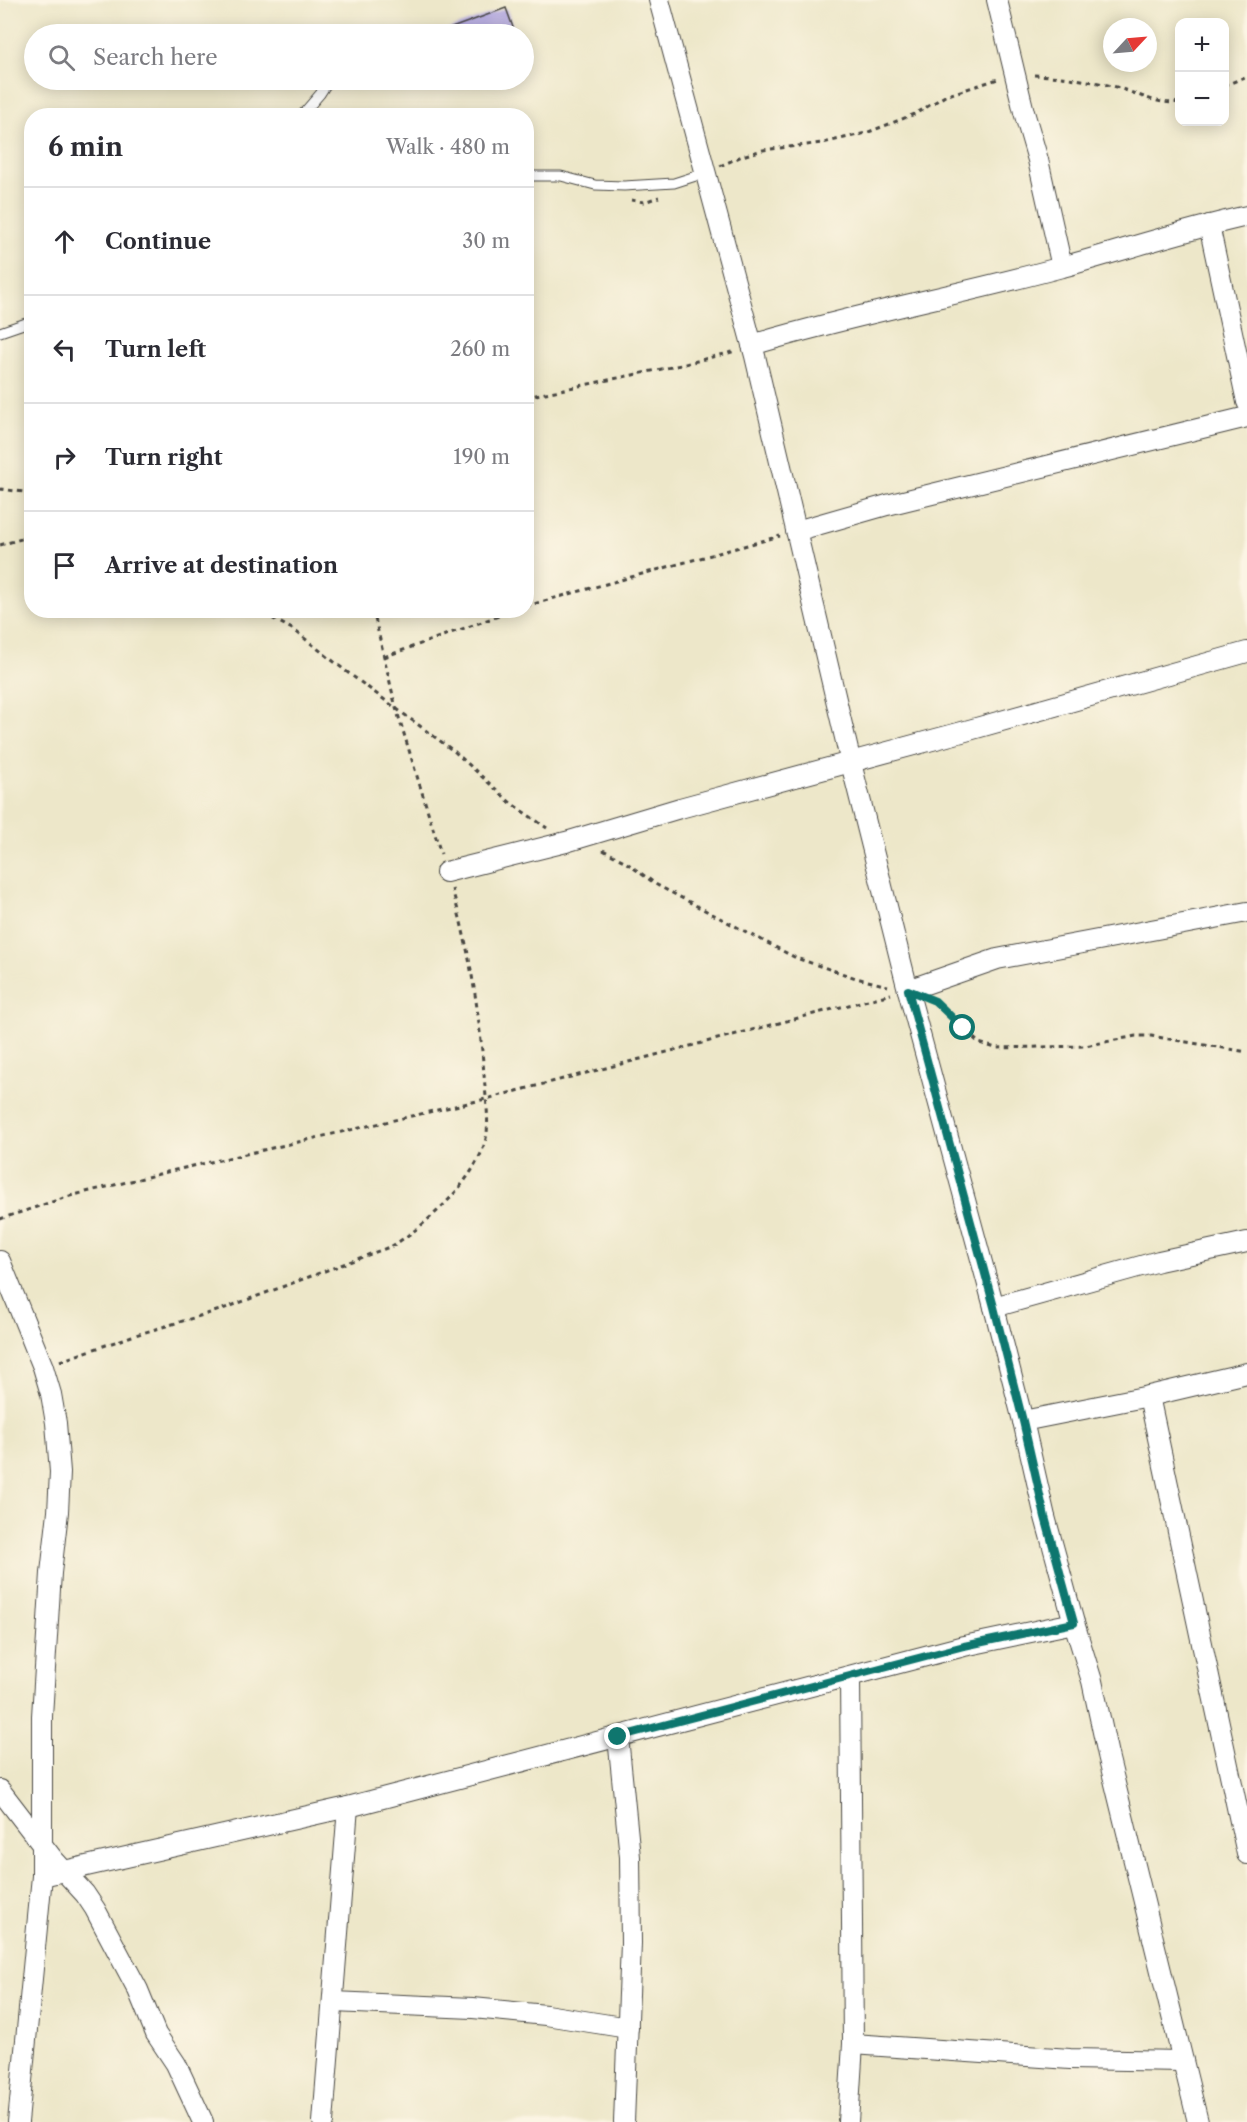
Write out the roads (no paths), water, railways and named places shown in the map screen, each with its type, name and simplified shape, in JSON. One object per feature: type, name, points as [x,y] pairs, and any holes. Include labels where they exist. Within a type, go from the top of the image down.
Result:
[{"type":"street","points":[[659,0],[752,345],[851,763],[908,990],[994,1307],[1045,1517],[1092,1681],[1198,2122]]},
{"type":"street","points":[[997,0],[1038,160],[1062,267]]},
{"type":"street","points":[[752,345],[817,326],[1062,267],[1247,216]]},
{"type":"street","points":[[1209,225],[1247,402]]},
{"type":"street","points":[[796,531],[898,502],[1247,417]]},
{"type":"street","points":[[446,872],[576,839],[1247,651]]},
{"type":"street","points":[[908,990],[997,959],[1247,912]]},
{"type":"street","points":[[994,1307],[1159,1261],[1247,1242]]},
{"type":"street","points":[[0,1261],[43,1367],[51,1394],[60,1472],[42,1716],[42,1876],[18,2122]]},
{"type":"street","points":[[1023,1421],[1149,1396],[1247,1373]]},
{"type":"street","points":[[1149,1396],[1247,1854]]},
{"type":"street","points":[[42,1876],[348,1807],[964,1646],[1074,1623]]},
{"type":"street","points":[[848,2122],[853,2044],[850,1677]]},
{"type":"street","points":[[618,1737],[630,1857],[631,1943],[624,2122]]},
{"type":"street","points":[[0,1790],[95,1909],[138,1989],[150,2022],[176,2064],[203,2122]]},
{"type":"street","points":[[323,2122],[348,1807]]},
{"type":"street","points":[[333,2002],[473,2008],[546,2015],[628,2028]]},
{"type":"street","points":[[853,2044],[1070,2059],[1184,2061]]},
{"type":"lane","points":[[308,108],[323,90]]},
{"type":"lane","points":[[534,176],[561,176],[595,184],[624,186],[674,183],[705,173]]},
{"type":"lane","points":[[0,332],[24,324]]}]
